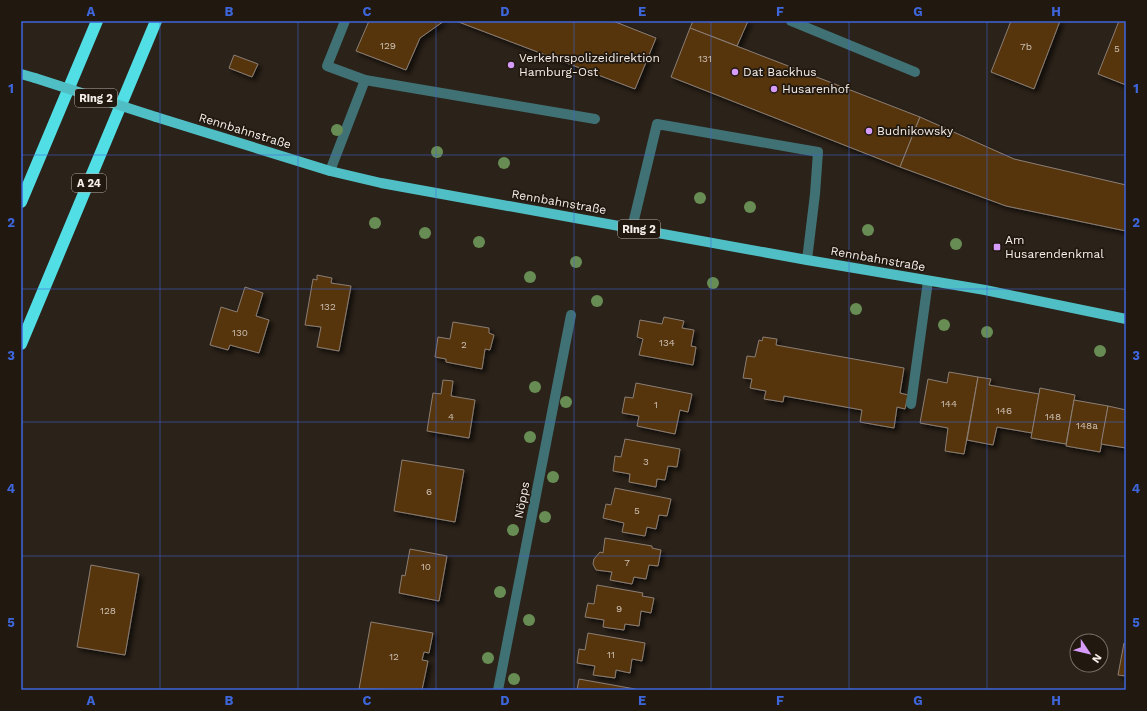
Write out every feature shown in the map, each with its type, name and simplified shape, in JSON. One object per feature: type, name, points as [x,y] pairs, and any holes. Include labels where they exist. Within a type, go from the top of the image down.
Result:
[{"type":"highway","points":[[21,202],[97,21]]},
{"type":"highway","name":"A 24","points":[[21,344],[156,21]]},
{"type":"main road","name":"Rennbahnstraße","points":[[21,74],[330,171],[381,183],[807,260],[985,290],[1126,319]]},
{"type":"street","points":[[345,21],[327,66],[365,80],[595,119]]},
{"type":"street","points":[[790,21],[915,72]]},
{"type":"street","points":[[330,171],[365,80]]},
{"type":"street","points":[[632,228],[657,124],[818,152],[807,260]]},
{"type":"street","points":[[911,404],[928,281]]},
{"type":"street","name":"Nöpps","points":[[498,690],[570,315]]},
{"type":"building","points":[[369,21],[444,21],[420,38],[406,70],[356,51]]},
{"type":"building","points":[[456,21],[613,21],[656,38],[635,89]]},
{"type":"building","points":[[693,21],[748,21],[737,46],[690,28]]},
{"type":"building","points":[[1011,21],[1060,21],[1034,89],[991,72]]},
{"type":"building","points":[[1119,21],[1126,21],[1126,85],[1098,74]]},
{"type":"building","name":"Husarenhof","points":[[690,28],[920,117],[900,167],[671,77]]},
{"type":"building","points":[[234,55],[258,64],[252,77],[229,68]]},
{"type":"building","points":[[920,117],[1014,159],[1126,185],[1126,231],[1006,206],[900,167]]},
{"type":"building","points":[[317,275],[332,278],[331,283],[351,286],[339,351],[317,347],[321,327],[305,325],[313,279],[317,280]]},
{"type":"building","points":[[245,287],[263,293],[256,316],[269,320],[259,353],[230,345],[228,350],[210,345],[221,307],[237,312]]},
{"type":"building","points":[[664,317],[684,321],[682,328],[694,330],[691,346],[696,347],[693,365],[639,355],[643,339],[637,337],[640,320],[662,324]]},
{"type":"building","points":[[453,322],[489,328],[489,333],[494,335],[490,350],[485,349],[482,369],[446,362],[446,359],[435,357],[438,337],[450,339]]},
{"type":"building","points":[[763,337],[777,339],[776,345],[904,368],[900,393],[908,395],[905,409],[897,407],[894,428],[860,422],[862,410],[784,396],[783,402],[764,399],[766,391],[750,388],[752,379],[743,378],[747,356],[755,357],[759,340],[762,341]]},
{"type":"building","points":[[949,372],[978,377],[964,454],[945,451],[948,428],[920,423],[928,379],[947,383]]},
{"type":"building","points":[[978,377],[991,379],[989,385],[1039,394],[1032,433],[997,427],[993,445],[967,440]]},
{"type":"building","points":[[443,380],[453,381],[451,396],[475,400],[469,438],[427,431],[433,393],[441,394]]},
{"type":"building","points":[[636,383],[692,394],[688,412],[680,410],[675,434],[637,426],[639,416],[622,413],[625,397],[633,398]]},
{"type":"building","points":[[1040,388],[1075,395],[1066,444],[1031,438]]},
{"type":"building","points":[[1074,400],[1108,406],[1100,452],[1066,446]]},
{"type":"building","points":[[1108,406],[1126,410],[1126,448],[1101,444]]},
{"type":"building","points":[[625,439],[680,449],[677,467],[668,466],[665,480],[657,479],[656,487],[629,482],[630,474],[613,471],[615,456],[621,457]]},
{"type":"building","points":[[402,460],[464,470],[455,522],[394,511]]},
{"type":"building","points":[[615,488],[671,499],[667,516],[659,515],[656,529],[647,527],[645,536],[622,532],[624,523],[603,518],[606,504],[611,505]]},
{"type":"building","points":[[605,538],[652,546],[652,548],[661,550],[658,566],[649,565],[646,579],[634,577],[632,584],[610,580],[612,572],[596,570],[593,564],[594,559],[600,552],[603,553]]},
{"type":"building","points":[[410,549],[447,556],[439,601],[399,593],[402,575],[405,576]]},
{"type":"building","points":[[91,565],[139,574],[125,655],[77,647]]},
{"type":"building","points":[[597,585],[643,593],[642,596],[654,598],[651,613],[641,611],[639,626],[625,624],[624,630],[603,627],[604,620],[585,617],[588,603],[594,604]]},
{"type":"building","points":[[371,622],[433,633],[429,653],[424,652],[422,660],[428,661],[422,690],[359,689]]},
{"type":"building","points":[[588,633],[645,643],[642,661],[632,659],[630,673],[616,670],[615,678],[593,675],[595,666],[577,663],[579,649],[585,650]]},
{"type":"building","points":[[1124,643],[1126,644],[1126,676],[1118,675]]},
{"type":"building","points":[[579,679],[635,689],[635,690],[577,690]]},
{"type":"place","name":"Verkehrspolizeidirektion Hamburg-Ost","points":[[511,65]]},
{"type":"place","name":"Dat Backhus","points":[[735,72]]},
{"type":"place","name":"Husarenhof","points":[[774,89]]},
{"type":"place","name":"Budnikowsky","points":[[869,131]]},
{"type":"place","name":"Am Husarendenkmal","points":[[997,247]]}]
